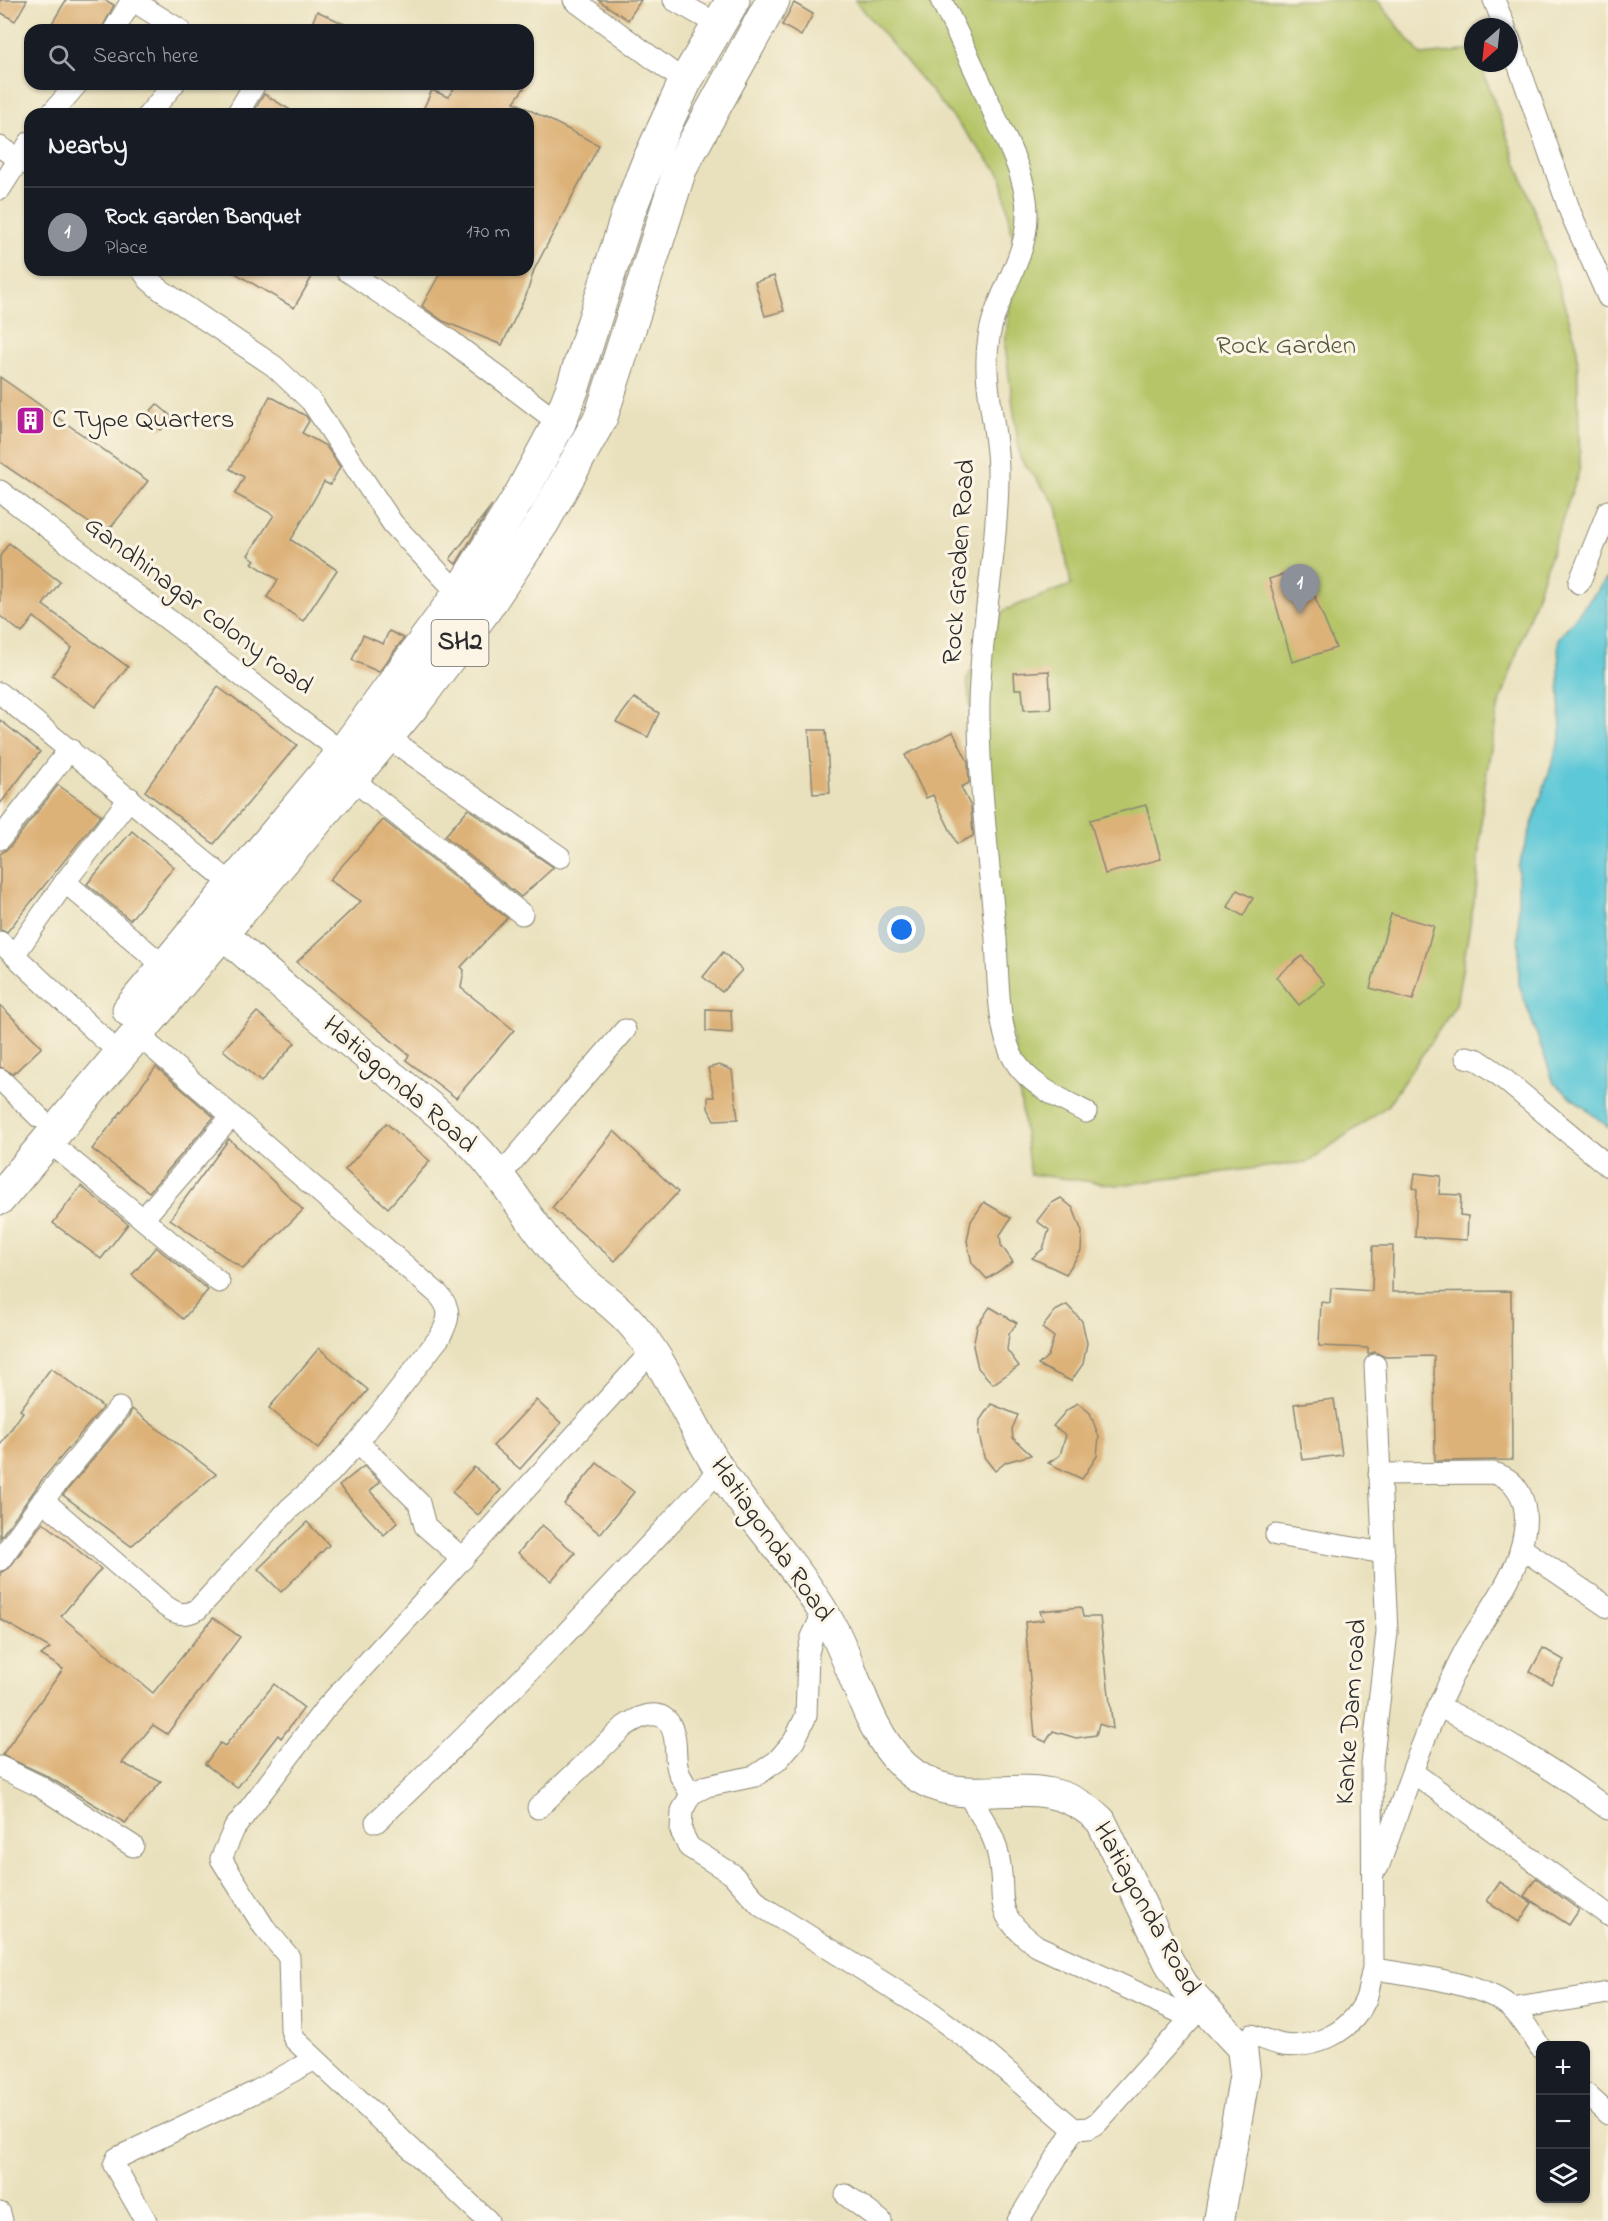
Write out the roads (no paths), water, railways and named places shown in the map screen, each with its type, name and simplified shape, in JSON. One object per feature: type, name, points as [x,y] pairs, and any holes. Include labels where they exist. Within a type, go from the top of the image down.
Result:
[{"type":"main road","name":"SH2","points":[[0,1198],[105,1040],[165,967],[214,926],[233,885],[352,767],[387,736],[485,609],[543,522],[601,417],[623,354],[646,272],[680,169],[773,0]]},
{"type":"main road","name":"SH2","points":[[0,1167],[44,1129],[138,1035],[214,926],[352,767],[539,464],[573,387],[629,211],[685,82],[725,12]]},
{"type":"street","points":[[118,24],[132,0],[170,24]]},
{"type":"street","points":[[574,0],[685,82]]},
{"type":"street","points":[[674,0],[725,12]]},
{"type":"street","name":"Rock Graden Road","points":[[940,0],[969,55],[1019,169],[1027,213],[1020,255],[1002,293],[989,335],[986,375],[998,471],[993,551],[983,633],[979,775],[988,847],[1002,1023],[1015,1061],[1047,1092],[1086,1112]]},
{"type":"street","points":[[1494,0],[1501,18]]},
{"type":"street","points":[[1518,64],[1571,214],[1608,297]]},
{"type":"street","points":[[56,108],[72,90]]},
{"type":"street","points":[[154,108],[169,90]]},
{"type":"street","points":[[241,108],[251,90]]},
{"type":"street","points":[[0,147],[24,155]]},
{"type":"street","points":[[0,189],[24,159]]},
{"type":"street","points":[[146,276],[161,290],[274,366],[311,401],[393,524],[459,594]]},
{"type":"street","points":[[355,276],[452,342],[559,423]]},
{"type":"street","name":"Gandhinagar colony road","points":[[0,491],[352,767],[522,914]]},
{"type":"street","points":[[1579,583],[1608,512]]},
{"type":"street","points":[[0,693],[233,885]]},
{"type":"street","points":[[387,736],[560,857]]},
{"type":"street","points":[[0,839],[70,749]]},
{"type":"street","points":[[105,1040],[7,948],[65,882],[130,798]]},
{"type":"street","points":[[65,882],[165,967]]},
{"type":"street","name":"Hatiagonda Road","points":[[214,926],[342,1036],[440,1114],[477,1149],[566,1264],[616,1307],[652,1351],[720,1469],[810,1589],[890,1751],[905,1768],[944,1789],[967,1793],[1030,1789],[1052,1791],[1088,1808],[1101,1821],[1113,1841],[1169,1962],[1197,2013],[1242,2048],[1245,2073],[1219,2221]]},
{"type":"street","points":[[499,1177],[625,1030]]},
{"type":"street","points":[[43,1500],[173,1612],[190,1614],[198,1609],[289,1509],[331,1472],[358,1442],[447,1326],[450,1314],[446,1303],[138,1035]]},
{"type":"street","points":[[1466,1057],[1478,1060],[1493,1070],[1608,1166]]},
{"type":"street","points":[[0,1079],[44,1129],[142,1219],[219,1282]]},
{"type":"street","points":[[142,1219],[231,1116]]},
{"type":"street","points":[[488,2221],[292,2035],[289,1957],[264,1927],[222,1864],[222,1853],[234,1829],[324,1710],[652,1351]]},
{"type":"street","name":"Kanke Dam road","points":[[1252,2035],[1282,2045],[1309,2045],[1330,2037],[1349,2023],[1365,2001],[1373,1969],[1372,1764],[1387,1632],[1375,1365]]},
{"type":"street","points":[[0,1560],[43,1500],[119,1408]]},
{"type":"street","points":[[358,1442],[419,1503],[425,1526],[463,1559]]},
{"type":"street","points":[[376,1822],[458,1746],[535,1667],[720,1469]]},
{"type":"street","points":[[1374,1878],[1438,1706],[1466,1650],[1504,1587],[1521,1548],[1525,1532],[1523,1503],[1517,1485],[1507,1476],[1493,1473],[1379,1474]]},
{"type":"street","points":[[1276,1535],[1384,1553]]},
{"type":"street","points":[[1521,1548],[1608,1607]]},
{"type":"street","points":[[823,1613],[808,1653],[806,1716],[794,1741],[777,1761],[755,1776],[707,1786],[691,1794],[682,1811],[681,1831],[689,1847],[732,1874],[761,1906],[875,1976],[982,2050],[1074,2129],[1089,2128],[1098,2122],[1197,2013],[1037,1946],[1016,1931],[1003,1909],[997,1848],[967,1793]]},
{"type":"street","points":[[1438,1706],[1536,1759],[1608,1809]]},
{"type":"street","points":[[538,1808],[625,1726],[642,1715],[653,1713],[666,1720],[674,1734],[678,1772],[691,1794]]},
{"type":"street","points":[[0,1767],[39,1786],[133,1846]]},
{"type":"street","points":[[1414,1773],[1608,1915]]},
{"type":"street","points":[[1373,1969],[1455,1984],[1488,1995],[1512,2009],[1528,2026],[1537,2041]]},
{"type":"street","points":[[1512,2009],[1608,1993]]},
{"type":"street","points":[[146,2221],[114,2165],[117,2158],[253,2093],[315,2059]]},
{"type":"street","points":[[1587,2095],[1608,2114]]},
{"type":"street","points":[[1018,2221],[1074,2129]]},
{"type":"street","points":[[846,2196],[881,2221]]},
{"type":"street","points":[[0,2213],[2,2221]]},
{"type":"water","points":[[1608,577],[1608,1127],[1554,1083],[1519,984],[1518,867],[1561,736],[1558,639]]},
{"type":"place","name":"C Type Quarters","points":[[31,420]]},
{"type":"place","name":"Rock Garden Banquet","points":[[1300,614]]},
{"type":"park label","name":"Rock Garden","points":[[1286,346]]}]
